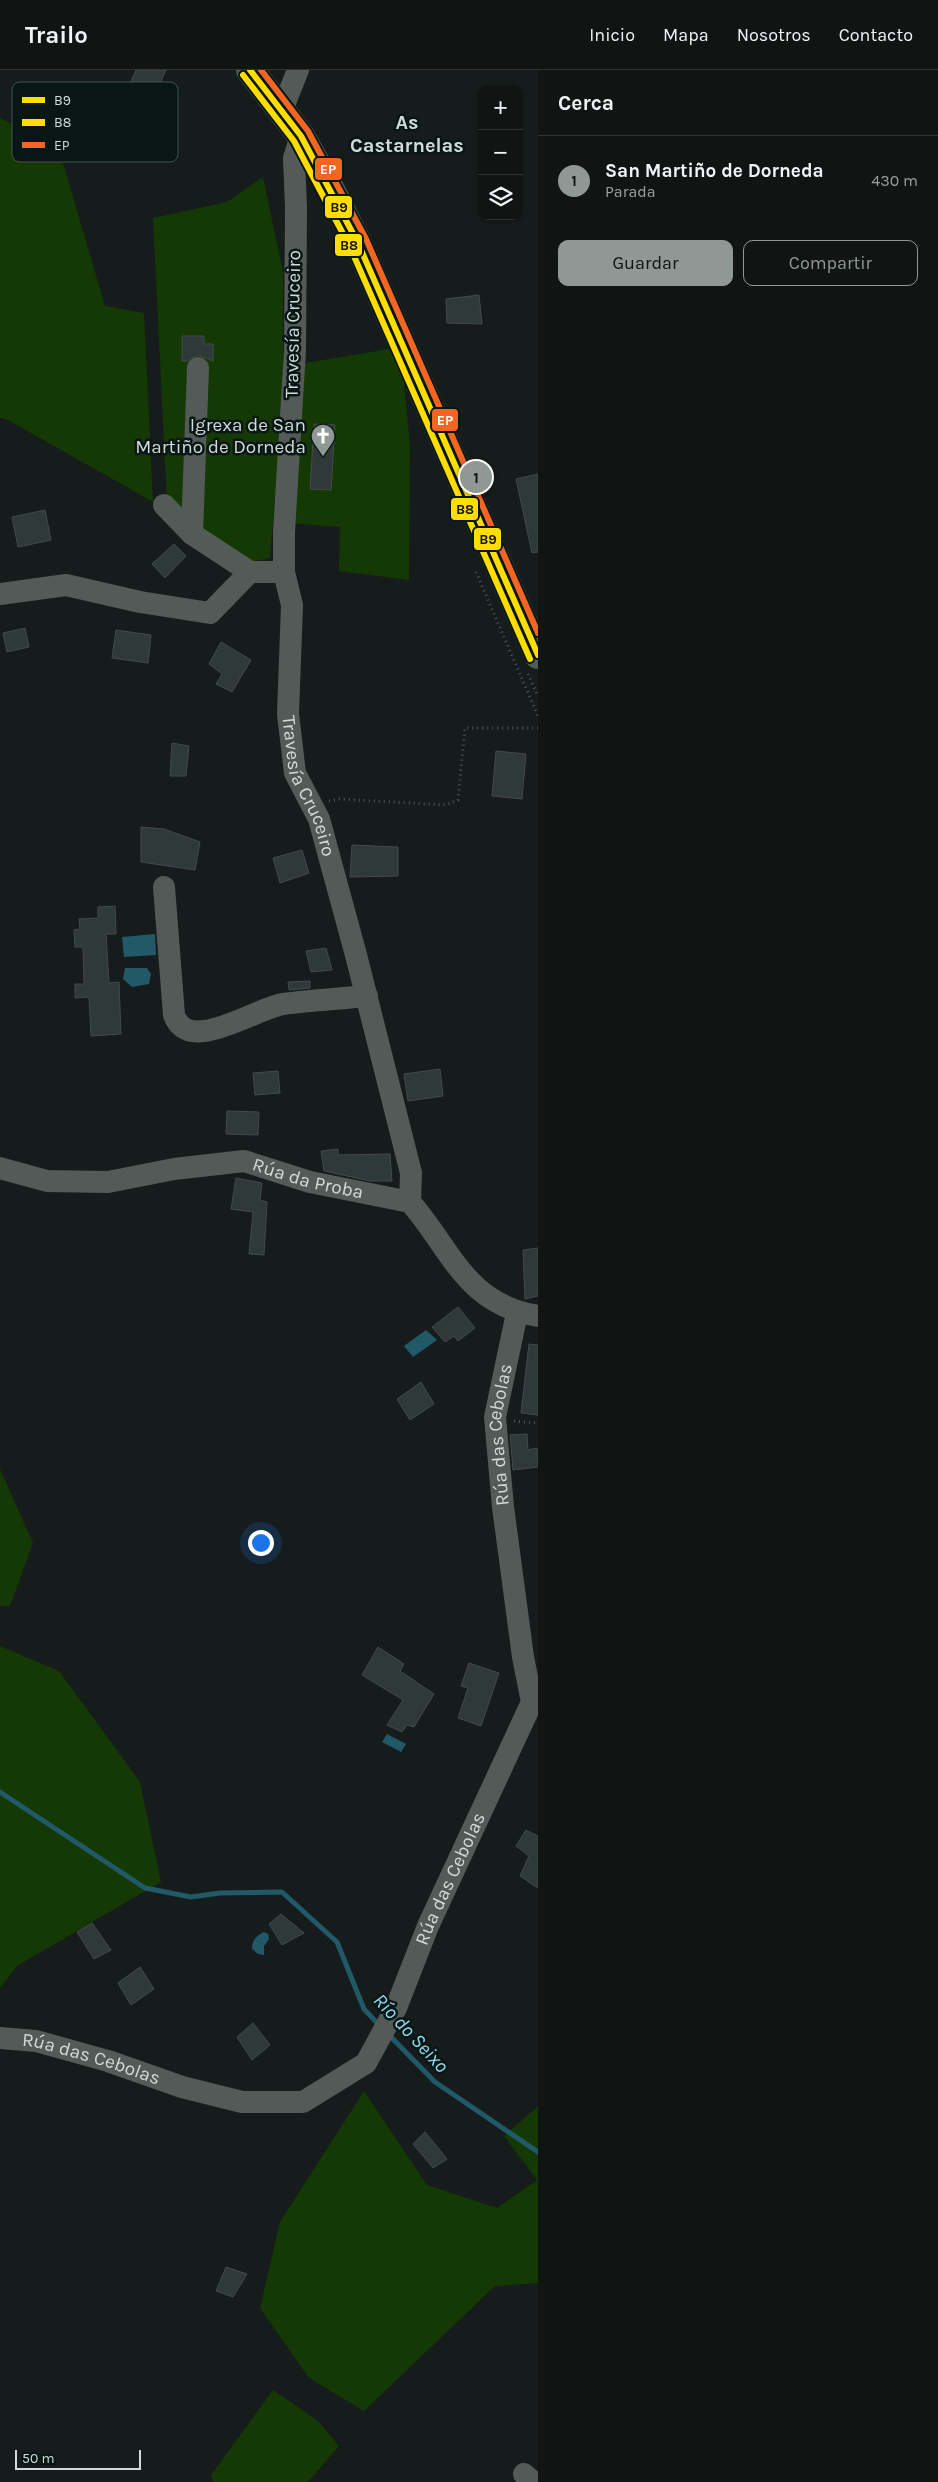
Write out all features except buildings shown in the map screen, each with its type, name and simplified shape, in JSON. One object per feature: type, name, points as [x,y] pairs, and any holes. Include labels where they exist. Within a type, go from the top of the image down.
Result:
[{"type":"main road","points":[[250,70],[301,136],[358,243],[538,655]]},
{"type":"street","points":[[282,110],[298,70]]},
{"type":"street","name":"Travesía Cruceiro","points":[[301,136],[294,158],[296,208],[294,350],[284,532],[284,572],[292,605],[288,714],[294,773],[319,820],[367,996],[412,1173],[410,1202]]},
{"type":"street","points":[[192,534],[198,368]]},
{"type":"street","points":[[164,505],[192,534],[250,572],[284,572]]},
{"type":"street","points":[[0,594],[66,585],[140,602],[210,613],[250,572]]},
{"type":"street","points":[[164,887],[174,1015],[177,1025],[188,1032],[226,1026],[280,1004],[367,996]]},
{"type":"street","name":"Rúa da Proba","points":[[0,1168],[47,1181],[108,1182],[174,1169],[244,1161],[310,1182],[410,1202]]},
{"type":"street","points":[[410,1202],[452,1262],[475,1288],[527,1314]]},
{"type":"street","name":"Rúa das Cebolas","points":[[0,2038],[36,2041],[108,2062],[182,2087],[242,2102],[303,2102],[366,2064],[396,2008],[428,1926],[535,1707],[524,1657],[503,1508],[495,1417],[527,1314]]},
{"type":"path","points":[[312,805],[338,798],[446,805],[458,800],[465,728],[538,728]]},
{"type":"green space","points":[[0,118],[12,124],[12,162],[63,162],[105,306],[144,313],[153,502],[8,420],[0,418]]},
{"type":"green space","points":[[263,177],[283,272],[283,400],[270,558],[250,562],[167,504],[153,218],[227,202]]},
{"type":"green space","points":[[389,349],[403,374],[410,445],[409,580],[339,571],[340,527],[290,523],[305,363]]},
{"type":"green space","points":[[0,1469],[33,1543],[10,1606],[0,1606]]},
{"type":"green space","points":[[0,1646],[59,1671],[140,1782],[161,1882],[17,1966],[0,1988]]},
{"type":"green space","points":[[364,2091],[427,2185],[497,2208],[537,2180],[504,2136],[538,2106],[538,2283],[495,2286],[364,2411],[309,2378],[260,2308],[280,2222]]},
{"type":"green space","points":[[273,2390],[318,2421],[339,2446],[308,2482],[213,2482],[211,2475]]},
{"type":"water","points":[[155,934],[156,955],[124,957],[122,937]]},
{"type":"water","points":[[125,968],[147,968],[151,974],[149,984],[132,987],[123,979]]},
{"type":"water","points":[[426,1330],[437,1340],[413,1357],[404,1346]]},
{"type":"water","points":[[387,1734],[406,1744],[401,1752],[382,1742]]},
{"type":"water","points":[[264,1932],[268,1934],[269,1939],[264,1946],[264,1955],[258,1954],[252,1949],[255,1939]]},
{"type":"waterway","name":"Río do Seixo","points":[[0,1792],[145,1888],[191,1897],[220,1893],[282,1892],[337,1942],[364,2009],[380,2026]]},
{"type":"waterway","name":"Río do Seixo","points":[[388,2034],[435,2082],[538,2152]]},
{"type":"transit line","name":"B9","points":[[250,70],[301,136],[358,243],[538,655]]},
{"type":"transit line","name":"EP","points":[[261,70],[308,131],[366,239],[538,633]]},
{"type":"transit line","name":"B8","points":[[243,75],[294,141],[350,247],[530,659]]},
{"type":"place","name":"Igrexa de San Martiño de Dorneda","points":[[323,457]]},
{"type":"place","name":"San Martiño de Dorneda","points":[[476,477]]},
{"type":"district","name":"As Castarnelas","points":[[407,134]]}]
